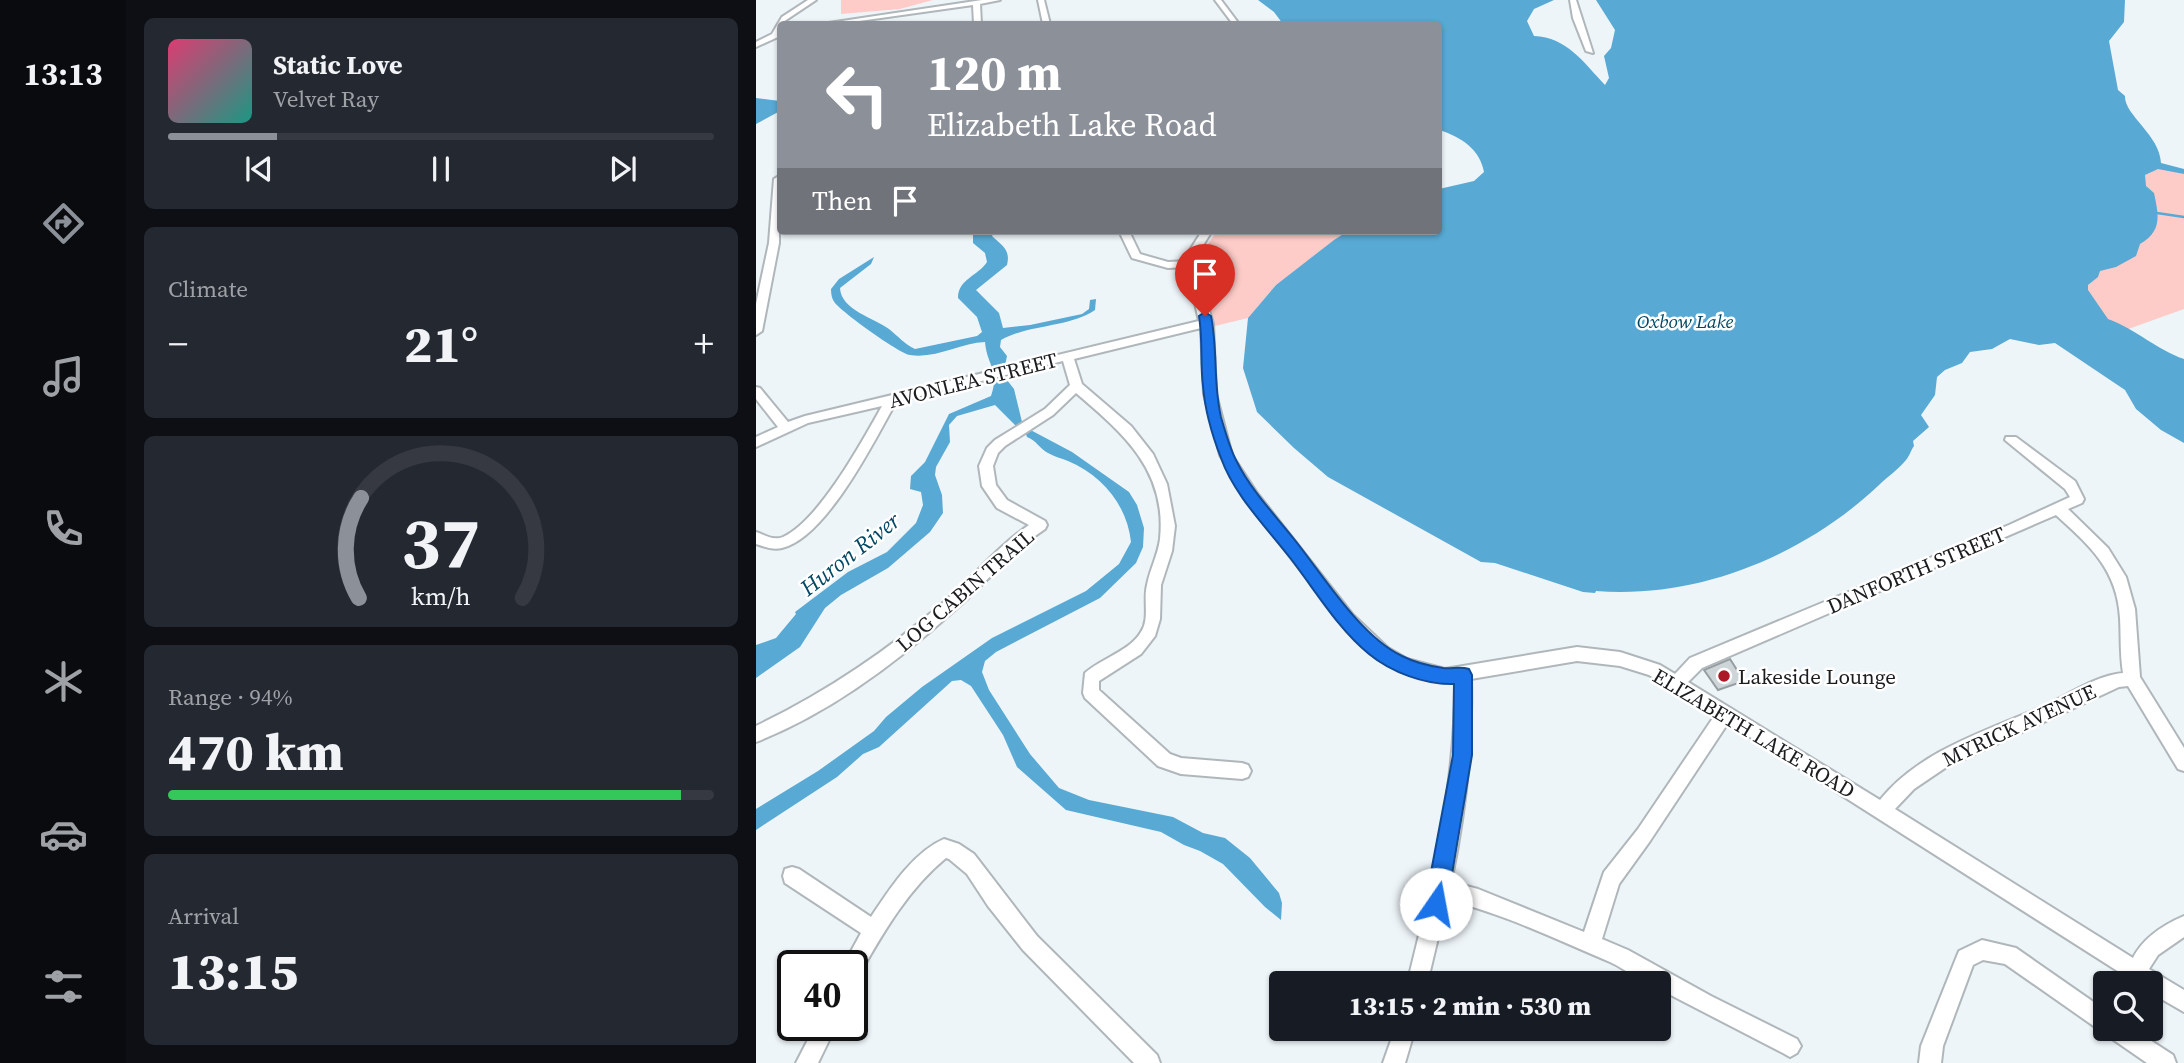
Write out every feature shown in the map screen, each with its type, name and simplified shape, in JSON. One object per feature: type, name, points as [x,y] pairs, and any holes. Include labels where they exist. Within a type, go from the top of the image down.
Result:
[{"type":"street","points":[[781,21],[813,0]]},
{"type":"street","points":[[856,21],[997,0]]},
{"type":"street","points":[[1041,0],[1046,21]]},
{"type":"street","points":[[1218,0],[1234,21]]},
{"type":"street","points":[[1573,0],[1590,51]]},
{"type":"street","points":[[976,3],[978,21]]},
{"type":"street","points":[[756,35],[777,32]]},
{"type":"street","points":[[756,46],[777,33]]},
{"type":"street","points":[[756,331],[774,243],[777,205]]},
{"type":"street","points":[[1126,235],[1136,256],[1168,265],[1192,264],[1195,250],[1204,235]]},
{"type":"street","name":"ELIZABETH LAKE ROAD","points":[[1192,264],[1207,323],[1209,384],[1214,416],[1229,461],[1246,489],[1348,620],[1374,648],[1394,661],[1423,672],[1444,676],[1463,675],[1549,657],[1590,654],[1639,664],[1677,683],[1882,811],[2125,971]]},
{"type":"street","points":[[756,274],[769,272]]},
{"type":"street","name":"AVONLEA STREET","points":[[756,442],[806,420],[1207,323]]},
{"type":"street","points":[[1068,357],[1076,386],[1131,434],[1146,455],[1164,493],[1169,525],[1167,543],[1154,586],[1153,619],[1146,639],[1098,670],[1091,678],[1089,686],[1095,699],[1164,760],[1181,766],[1242,771]]},
{"type":"street","name":"LOG CABIN TRAIL","points":[[756,734],[789,719],[897,650],[955,602],[1025,534],[1040,525],[1002,504],[989,486],[986,466],[992,451],[1000,443],[1049,412],[1076,386]]},
{"type":"street","points":[[756,391],[786,428]]},
{"type":"street","points":[[756,538],[774,544],[785,542],[801,532],[855,462],[891,400]]},
{"type":"street","points":[[2011,440],[2059,477],[2076,494],[2077,499],[2073,503],[2058,509],[2097,544],[2120,574],[2127,610],[2128,664],[2132,680],[2184,763]]},
{"type":"street","name":"DANFORTH STREET","points":[[1677,683],[1696,663],[2058,509]]},
{"type":"street","points":[[1420,971],[1439,889],[1463,755],[1463,675]]},
{"type":"street","name":"MYRICK AVENUE","points":[[1882,811],[1891,797],[1944,757],[2119,680],[2132,680]]},
{"type":"street","points":[[1590,945],[1611,879],[1726,713]]},
{"type":"street","points":[[862,950],[910,882],[944,848],[956,850],[977,872],[1016,929],[1149,1063]]},
{"type":"street","points":[[792,876],[874,930]]},
{"type":"street","points":[[1439,889],[1478,898],[1637,965],[1704,1003],[1790,1046]]},
{"type":"street","points":[[2139,971],[2149,948],[2184,926]]},
{"type":"street","points":[[1930,1063],[1933,1046],[1966,958],[1982,950],[2009,955],[2093,1014]]},
{"type":"street","name":"ELIZABETH LAKE ROAD","points":[[2163,992],[2184,1002]]},
{"type":"street","points":[[807,1063],[818,1041]]},
{"type":"street","points":[[1394,1063],[1401,1041]]},
{"type":"street","points":[[2135,1041],[2165,1063]]},
{"type":"shaded area","points":[[841,0],[933,0],[900,9],[841,14]]},
{"type":"shaded area","points":[[2151,165],[2184,174],[2184,309],[2109,336],[2056,283]]},
{"type":"shaded area","points":[[1214,235],[1342,235],[1276,285],[1248,318],[1215,326],[1198,258]]},
{"type":"water","name":"Oxbow Lake","points":[[1258,0],[1554,0],[1534,9],[1527,21],[1534,36],[1546,37],[1565,46],[1605,85],[1609,78],[1604,56],[1611,48],[1615,30],[1596,0],[2125,0],[2124,22],[2109,41],[2118,90],[2125,96],[2130,111],[2155,143],[2161,163],[2184,169],[2184,174],[2158,169],[2145,175],[2146,186],[2154,193],[2156,201],[2158,216],[2155,228],[2140,244],[2136,256],[2116,267],[2100,271],[2098,277],[2088,285],[2088,290],[2108,319],[2184,359],[2184,443],[2161,430],[2136,409],[2125,390],[2055,343],[2039,345],[2010,339],[1992,349],[1970,352],[1962,363],[1945,370],[1937,377],[1935,395],[1921,415],[1929,427],[1913,441],[1914,446],[1909,456],[1896,470],[1850,510],[1818,532],[1748,567],[1673,588],[1595,593],[1583,592],[1495,563],[1481,562],[1328,477],[1257,412],[1243,368],[1248,318],[1276,285],[1342,235],[1442,235],[1442,188],[1474,181],[1484,172],[1474,150],[1455,136],[1442,131],[1442,21],[1281,21]]},
{"type":"water","points":[[756,98],[777,101],[777,113],[756,124]]},
{"type":"water","points":[[973,235],[993,235],[1008,255],[1007,265],[976,290],[999,313],[1003,328],[1082,314],[1089,309],[1090,300],[1096,299],[1095,310],[1084,316],[1024,331],[1001,340],[1000,347],[1007,356],[1003,375],[1014,389],[1023,426],[1072,452],[1129,492],[1137,505],[1144,528],[1143,547],[1136,563],[1100,598],[996,652],[985,661],[982,672],[989,690],[1030,754],[1059,788],[1089,800],[1173,817],[1203,833],[1225,838],[1250,858],[1279,893],[1282,903],[1281,920],[1223,864],[1200,851],[1161,832],[1066,810],[1017,767],[1003,735],[971,686],[961,680],[952,681],[879,747],[863,754],[837,777],[756,830],[756,809],[818,771],[874,731],[886,717],[922,687],[992,638],[1086,591],[1119,564],[1131,542],[1129,528],[1118,504],[1092,474],[1045,451],[995,405],[957,416],[949,425],[950,442],[936,467],[935,475],[942,495],[943,513],[930,532],[888,568],[841,595],[825,608],[800,647],[756,678],[756,645],[776,638],[795,612],[848,572],[887,552],[916,523],[923,505],[921,492],[910,489],[911,476],[925,462],[949,414],[991,396],[993,387],[994,373],[985,342],[929,355],[904,353],[844,312],[834,301],[831,289],[839,279],[874,257],[871,264],[840,288],[842,296],[852,308],[889,329],[915,349],[977,336],[982,332],[977,317],[958,298],[961,286],[987,262],[985,253],[973,243]]},
{"type":"building","name":"Lakeside Lounge","points":[[1730,659],[1744,681],[1718,690],[1704,670]]},
{"type":"waterway","points":[[2157,213],[2184,217]]},
{"type":"place","name":"Lakeside Lounge","points":[[1724,676]]},
{"type":"route","points":[[1205,316],[1209,340],[1209,384],[1214,416],[1222,446],[1246,489],[1348,620],[1374,648],[1389,659],[1423,672],[1444,676],[1463,675],[1463,755],[1436,904]]},
{"type":"water label","name":"Huron River","points":[[850,554]]}]
